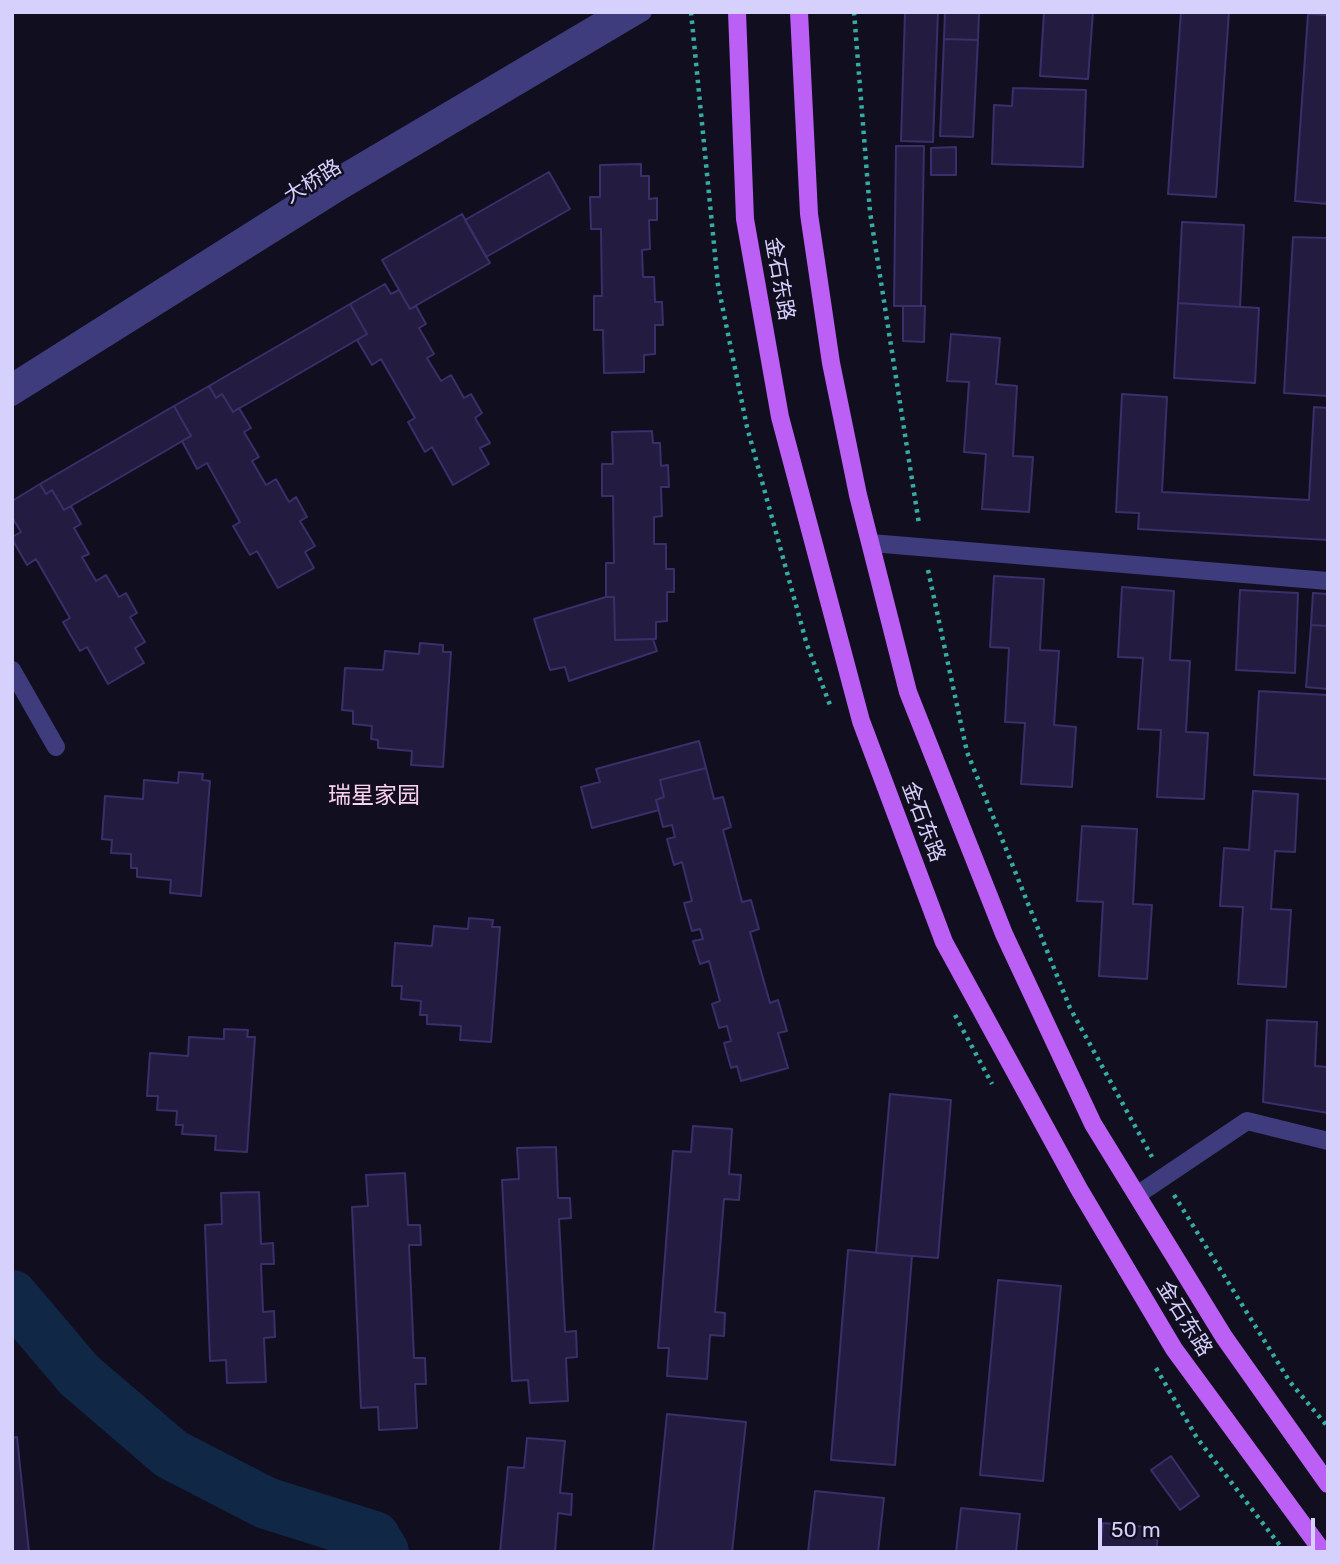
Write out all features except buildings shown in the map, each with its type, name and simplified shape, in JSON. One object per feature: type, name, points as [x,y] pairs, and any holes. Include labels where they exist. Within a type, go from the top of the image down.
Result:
[{"type":"main road","name":"金石东路","points":[[737,12],[745,219],[780,417],[861,721],[944,942],[1079,1189],[1174,1349],[1323,1552]]},
{"type":"main road","name":"金石东路","points":[[799,12],[809,214],[831,363],[858,495],[908,692],[1004,934],[1093,1124],[1224,1337],[1328,1484]]},
{"type":"street","name":"大桥路","points":[[12,382],[326,183],[615,12]]},
{"type":"street","name":"大桥路","points":[[12,397],[336,194],[643,12]]},
{"type":"street","points":[[871,543],[1328,581]]},
{"type":"street","points":[[12,670],[56,747]]},
{"type":"street","points":[[1137,1195],[1247,1121],[1328,1141]]},
{"type":"path","points":[[854,12],[870,212],[923,548],[967,752],[1070,1008],[1163,1178],[1290,1382],[1328,1427]]},
{"type":"waterway","points":[[12,1296],[79,1375],[171,1454],[266,1503],[374,1537],[383,1552]]},
{"type":"district","name":"瑞星家园","points":[[374,796]]}]
